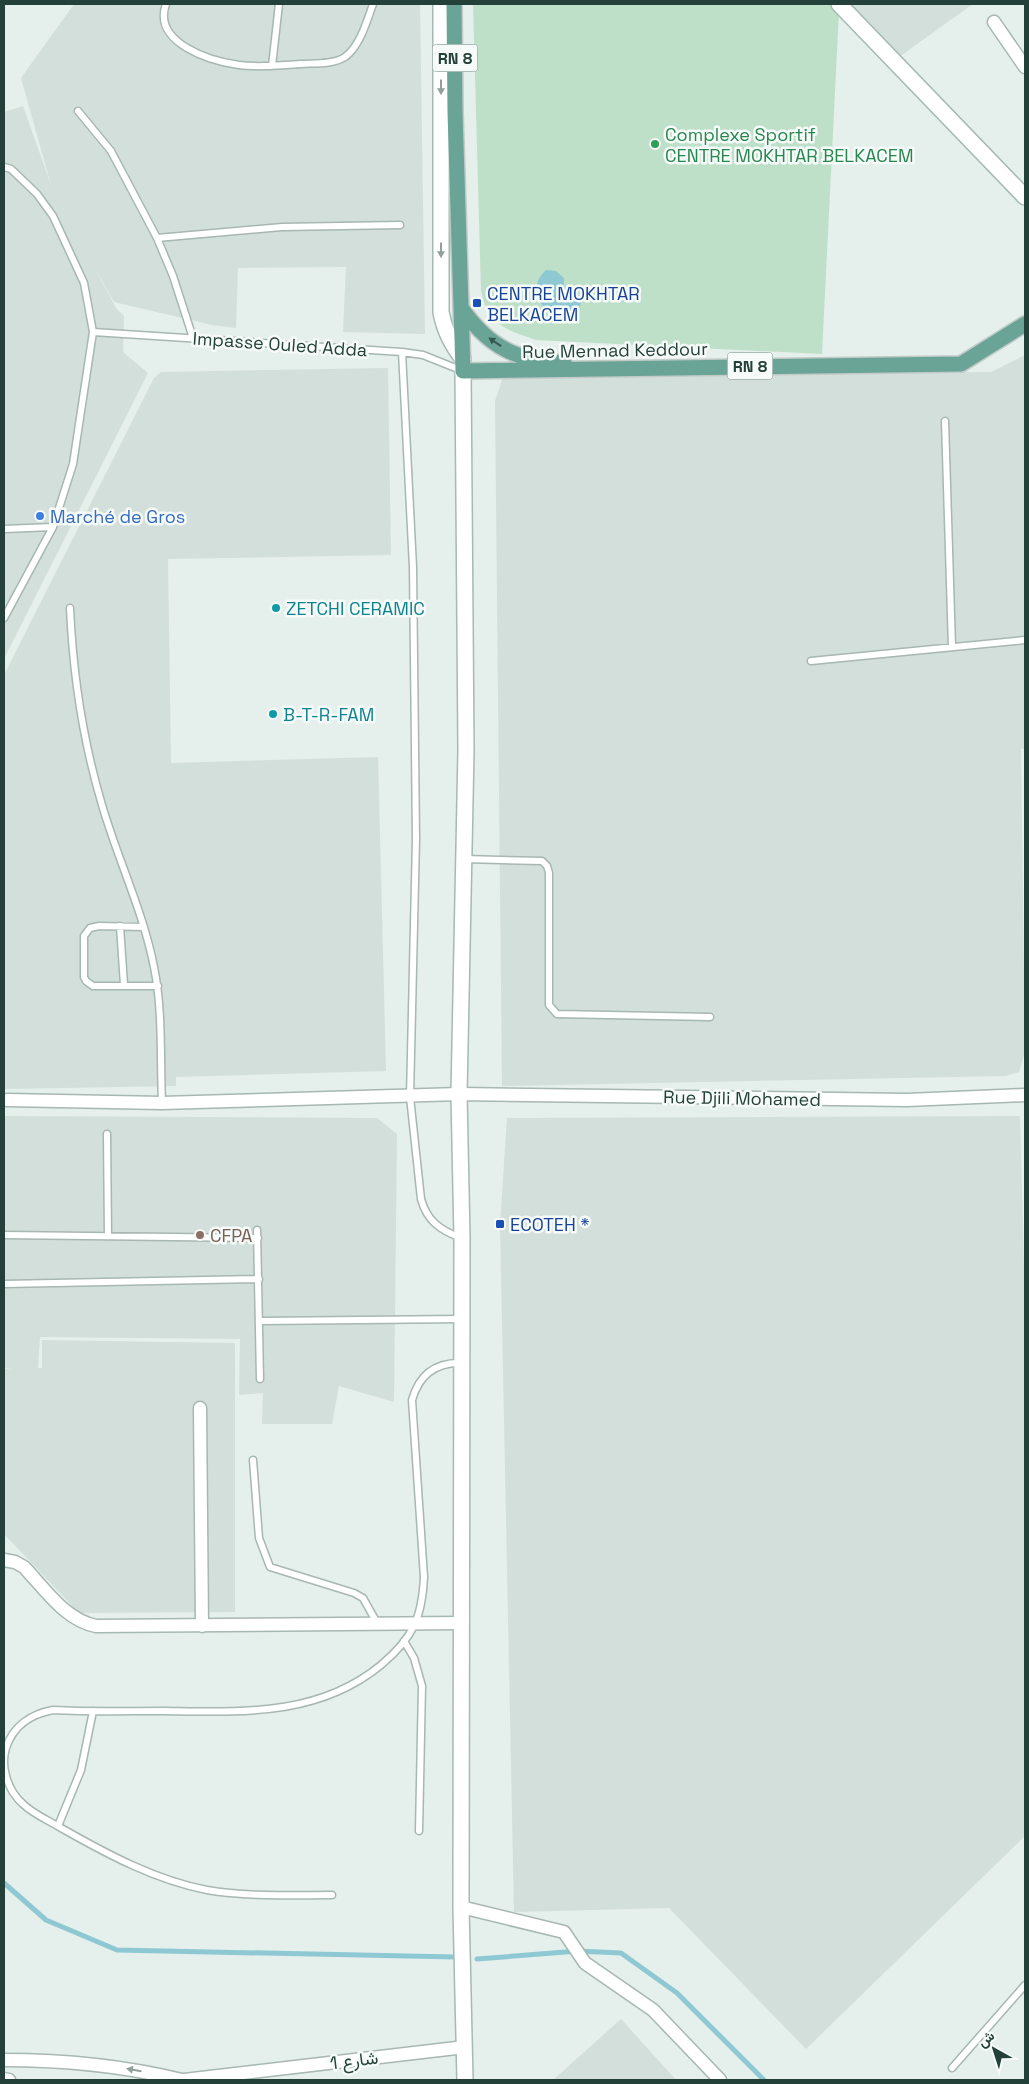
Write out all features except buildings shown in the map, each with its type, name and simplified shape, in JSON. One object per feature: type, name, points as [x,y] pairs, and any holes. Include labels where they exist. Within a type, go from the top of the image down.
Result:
[{"type":"main road","points":[[441,4],[441,312],[443,325],[463,365],[466,750],[459,1094],[462,1239],[461,1907],[465,2080]]},
{"type":"main road","name":"RN 8","points":[[454,4],[455,112],[463,365]]},
{"type":"main road","points":[[839,4],[1025,197]]},
{"type":"main road","points":[[462,309],[478,330],[499,346],[528,358],[560,363],[572,370]]},
{"type":"main road","name":"Rue Mennad Keddour","points":[[463,365],[572,370],[961,364],[1025,324]]},
{"type":"street","points":[[994,22],[1025,67]]},
{"type":"street","name":"Rue Djili Mohamed","points":[[6,1100],[162,1103],[410,1097],[459,1094],[907,1100],[1025,1095]]},
{"type":"street","points":[[200,1408],[202,1626]]},
{"type":"street","points":[[4,1560],[15,1562],[24,1567],[71,1616],[87,1624],[105,1627],[461,1624]]},
{"type":"street","points":[[461,1907],[564,1932],[585,1963],[653,2010],[720,2080]]},
{"type":"street","name":"شارع 1","points":[[4,2060],[99,2065],[183,2080],[465,2047]]},
{"type":"street","points":[[4,2079],[9,2080]]},
{"type":"lane","points":[[166,4],[163,14],[164,24],[174,40],[220,61],[240,65],[272,66],[326,63],[344,57],[356,43],[373,4]]},
{"type":"lane","points":[[272,66],[279,4]]},
{"type":"lane","points":[[78,111],[111,151],[157,238],[173,276],[193,338]]},
{"type":"lane","points":[[4,167],[11,168],[37,194],[53,216],[84,283],[93,332],[73,464],[53,527],[4,618]]},
{"type":"lane","points":[[157,238],[282,228],[400,225]]},
{"type":"lane","name":"Impasse Ouled Adda","points":[[93,332],[402,352],[463,365]]},
{"type":"lane","points":[[402,352],[413,567],[416,820],[410,1097],[421,1199],[424,1208],[428,1216],[441,1230],[462,1239]]},
{"type":"lane","points":[[944,420],[952,647]]},
{"type":"lane","points":[[4,529],[53,527]]},
{"type":"lane","points":[[70,608],[72,658],[88,747],[102,805],[144,927],[158,986],[162,1103]]},
{"type":"lane","points":[[811,661],[1025,640]]},
{"type":"lane","points":[[464,859],[542,862],[547,866],[549,873],[549,1005],[557,1014],[710,1017]]},
{"type":"lane","points":[[144,927],[94,926],[86,932],[84,936],[84,972],[86,981],[94,986],[158,986]]},
{"type":"lane","points":[[120,926],[124,985]]},
{"type":"lane","points":[[107,1134],[108,1236]]},
{"type":"lane","points":[[257,1230],[260,1379]]},
{"type":"lane","points":[[4,1235],[258,1238]]},
{"type":"lane","points":[[4,1284],[259,1279]]},
{"type":"lane","points":[[260,1321],[462,1319]]},
{"type":"lane","points":[[332,1895],[246,1894],[177,1884],[132,1864],[31,1810],[15,1795],[6,1774],[5,1751],[15,1731],[32,1716],[53,1710],[215,1712],[262,1710],[294,1706],[324,1698],[353,1685],[383,1663],[417,1624],[423,1602],[424,1577],[412,1400],[420,1379],[429,1371],[439,1365],[450,1362],[462,1362]]},
{"type":"lane","points":[[253,1460],[259,1538],[270,1567],[354,1593],[363,1598],[378,1624]]},
{"type":"lane","points":[[404,1641],[414,1658],[422,1686],[419,1831]]},
{"type":"lane","points":[[58,1826],[81,1770],[93,1711]]},
{"type":"lane","points":[[952,2068],[1025,1985]]},
{"type":"shaded area","points":[[74,4],[420,4],[425,334],[343,332],[346,267],[238,268],[236,328],[212,325],[114,302],[93,265],[116,308],[124,316],[123,352],[148,373],[4,659],[4,112],[23,106],[51,185],[21,78]]},
{"type":"shaded area","points":[[851,4],[973,4],[899,57]]},
{"type":"shaded area","points":[[1025,355],[1025,749],[1021,749],[1025,1052],[1019,1072],[1006,1076],[502,1086],[495,401],[504,374],[991,372]]},
{"type":"shaded area","points":[[388,368],[391,555],[168,559],[171,763],[378,757],[386,1071],[176,1077],[176,1086],[4,1089],[4,675],[154,378],[161,372]]},
{"type":"shaded area","name":"CFPA","points":[[4,1116],[377,1118],[397,1134],[394,1402],[339,1386],[332,1424],[262,1424],[263,1393],[239,1395],[240,1339],[40,1337],[38,1368],[42,1368],[42,1340],[235,1343],[235,1612],[79,1613],[4,1534],[4,1369],[12,1368],[4,1368]]},
{"type":"shaded area","points":[[1020,1116],[1025,1305],[1025,1836],[806,2049],[669,1908],[514,1912],[500,1224],[507,1118]]},
{"type":"shaded area","points":[[621,2019],[676,2080],[553,2080]]},
{"type":"green space","name":"Complexe Sportif CENTRE MOKHTAR BELKACEM","points":[[473,4],[830,4],[839,11],[822,354],[536,340],[508,329],[494,319],[488,312],[481,291]]},
{"type":"water","points":[[546,270],[556,271],[564,278],[564,286],[570,295],[577,296],[581,301],[577,313],[569,318],[559,318],[542,304],[537,293],[538,281]]},
{"type":"waterway","points":[[4,1883],[46,1920],[117,1950],[455,1957]]},
{"type":"waterway","points":[[477,1959],[578,1951],[621,1953],[677,1993],[764,2080]]},
{"type":"place","name":"Complexe Sportif CENTRE MOKHTAR BELKACEM","points":[[655,144]]},
{"type":"place","name":"CENTRE MOKHTAR BELKACEM","points":[[477,303]]},
{"type":"place","name":"Marché de Gros","points":[[40,516]]},
{"type":"place","name":"ZETCHI CERAMIC","points":[[276,608]]},
{"type":"place","name":"B-T-R-FAM","points":[[273,714]]},
{"type":"place","name":"ECOTEH *","points":[[500,1224]]},
{"type":"place","name":"CFPA","points":[[200,1235]]}]
